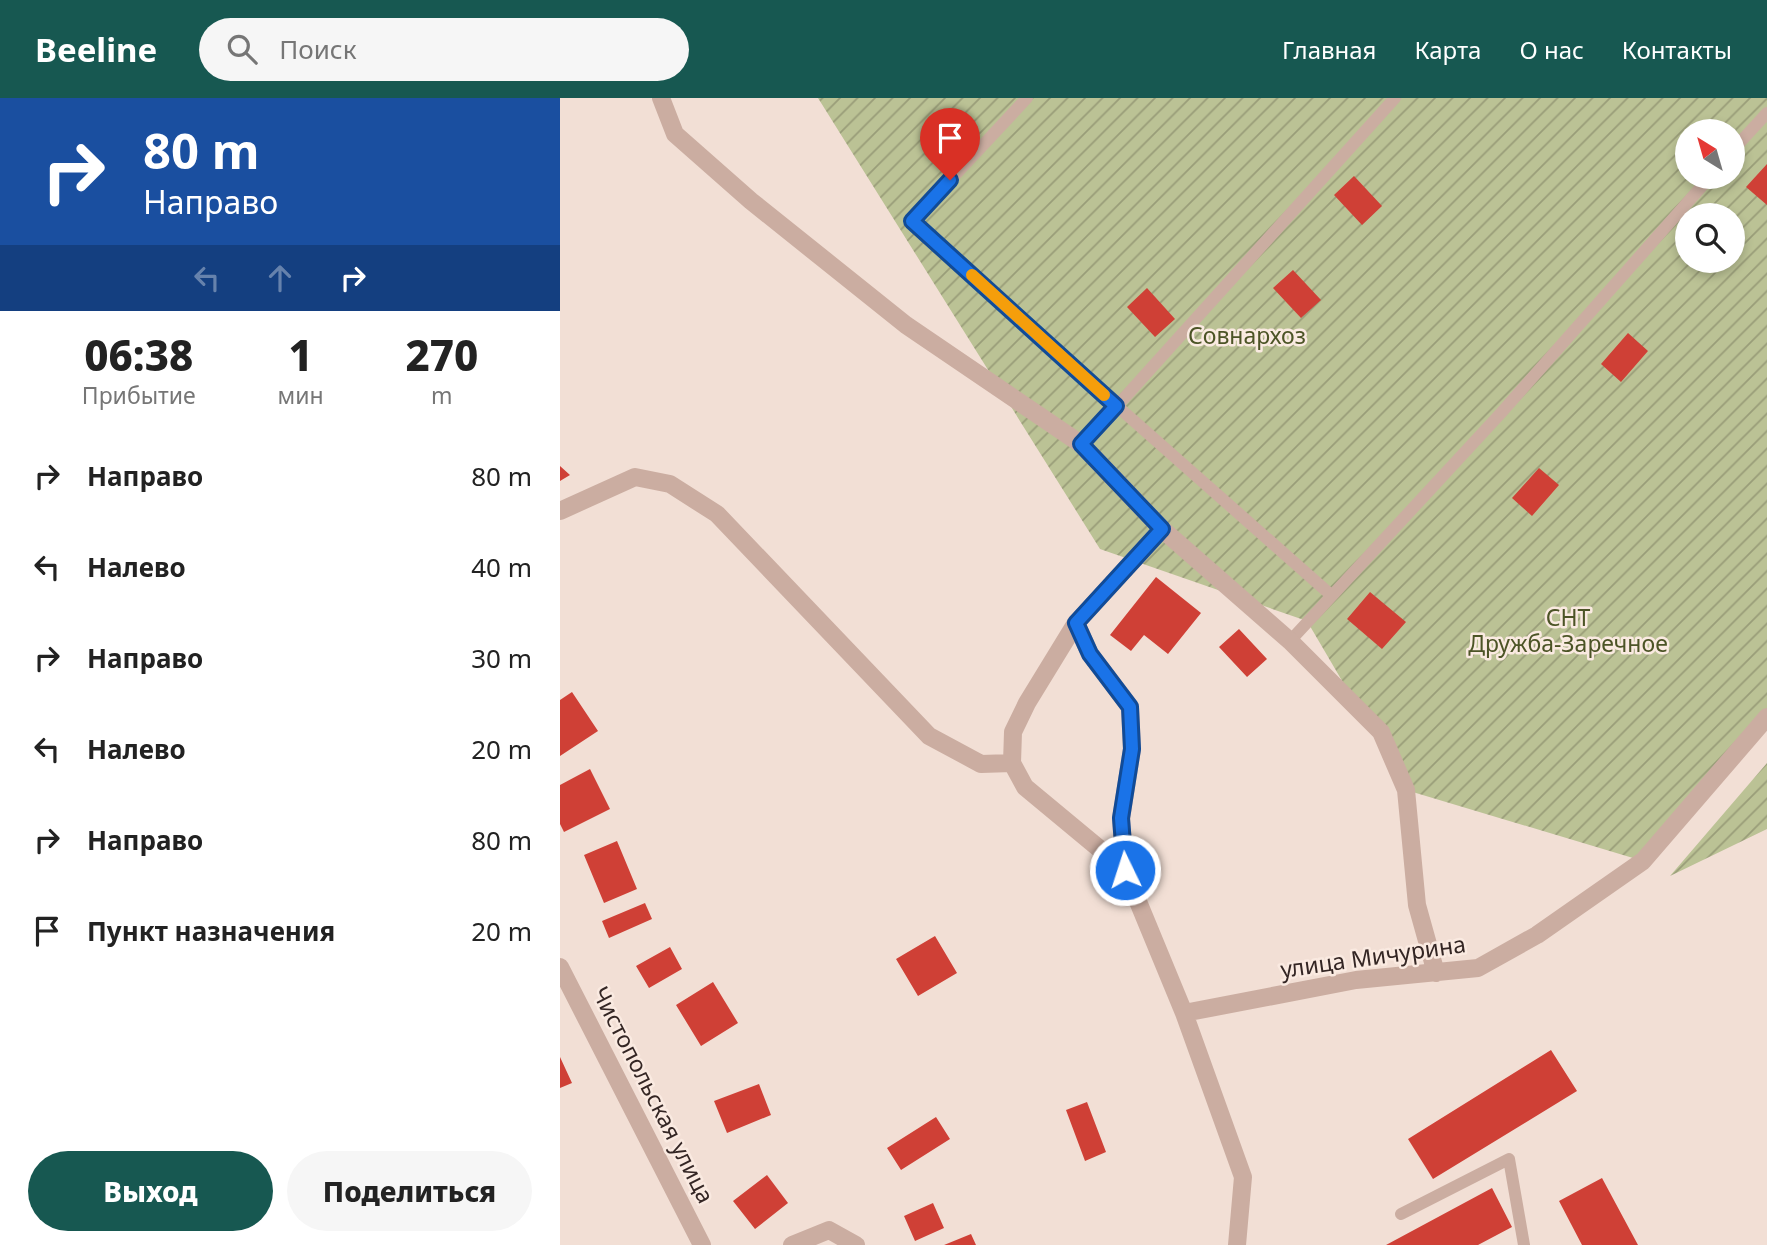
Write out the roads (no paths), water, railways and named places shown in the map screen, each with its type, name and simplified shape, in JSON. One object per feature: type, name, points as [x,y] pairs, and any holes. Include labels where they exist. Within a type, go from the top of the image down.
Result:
[{"type":"street","points":[[661,98],[675,134],[751,201],[906,326],[1081,444],[1162,529],[1290,641],[1381,732],[1406,790],[1416,905],[1436,973]]},
{"type":"street","points":[[560,511],[635,477],[670,484],[717,514],[929,736],[981,764],[1012,763]]},
{"type":"street","points":[[1125,870],[1025,786],[1012,763],[1013,732],[1027,703],[1076,623],[1162,529]]},
{"type":"street","points":[[1076,623],[1090,654],[1130,707],[1132,749],[1121,818],[1125,870],[1184,1013],[1243,1177],[1237,1245]]},
{"type":"street","name":"улица Мичурина","points":[[1184,1013],[1356,980],[1478,968],[1537,935],[1643,861],[1767,718]]},
{"type":"street","name":"Чистопольская улица","points":[[560,967],[702,1245]]},
{"type":"street","points":[[792,1245],[829,1230],[856,1245]]},
{"type":"lane","points":[[1027,98],[912,221],[1116,406],[1332,596]]},
{"type":"lane","points":[[1081,444],[1395,98]]},
{"type":"lane","points":[[1745,138],[1767,113]]},
{"type":"lane","points":[[1290,641],[1501,413],[1699,189]]},
{"type":"lane","points":[[1401,1214],[1509,1159],[1524,1245]]},
{"type":"park label","name":"Совнархоз","points":[[1247,336]]},
{"type":"park label","name":"СНТ Дружба-Заречное","points":[[1568,631]]}]
